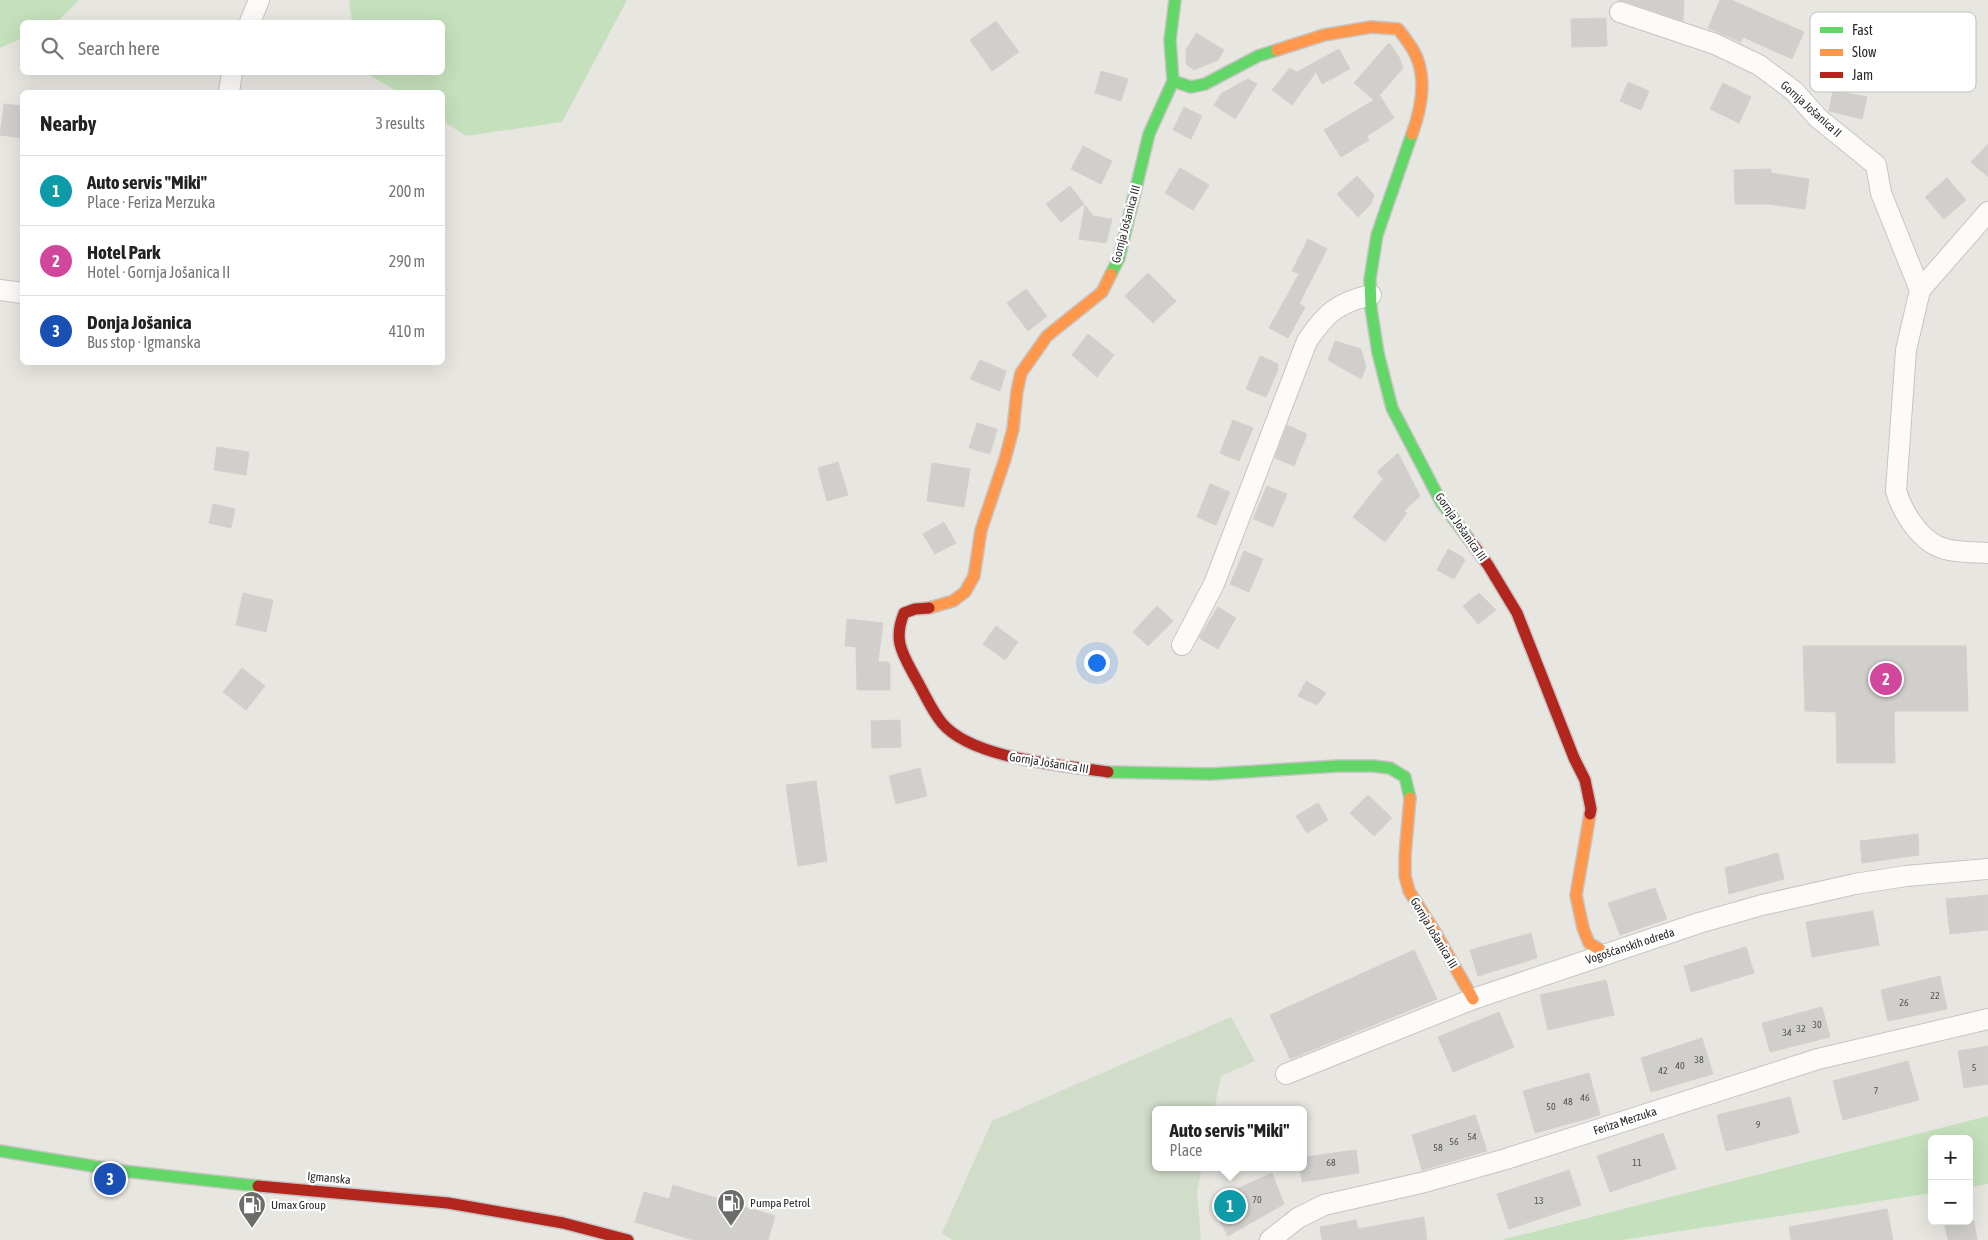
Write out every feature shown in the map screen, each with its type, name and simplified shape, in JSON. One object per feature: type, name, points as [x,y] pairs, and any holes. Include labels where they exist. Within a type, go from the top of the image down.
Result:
[{"type":"street","points":[[251,20],[258,0]]},
{"type":"street","name":"Gornja Jošanica III","points":[[1175,0],[1172,16],[1170,63],[1173,81],[1150,134],[1119,258],[1102,292],[1047,336],[1030,357],[1021,373],[1013,429],[997,486],[981,530],[974,576],[965,592],[953,601],[935,607],[915,609],[904,613],[900,623],[898,638],[902,654],[942,723],[959,738],[1007,757],[1108,772],[1211,774],[1338,766],[1373,766],[1390,768],[1404,776],[1411,801],[1404,855],[1405,876],[1409,891],[1473,999]]},
{"type":"street","name":"Gornja Jošanica II","points":[[1620,12],[1715,44],[1759,65],[1794,91],[1818,118],[1876,166],[1881,194],[1920,290]]},
{"type":"street","name":"Gornja Jošanica III","points":[[1173,81],[1191,88],[1206,84],[1258,56],[1324,35],[1371,27],[1398,29],[1413,49],[1421,70],[1422,95],[1415,126],[1377,235],[1370,279],[1371,308],[1378,353],[1392,408],[1441,502],[1488,564],[1517,613],[1574,758],[1585,780],[1591,808],[1576,895],[1583,928],[1589,943],[1607,954]]},
{"type":"street","points":[[229,90],[232,75]]},
{"type":"street","points":[[1988,212],[1920,290],[1906,350],[1896,491],[1901,508],[1905,514],[1918,530],[1938,546],[1964,552],[1988,552]]},
{"type":"street","points":[[0,290],[20,292]]},
{"type":"street","points":[[1182,645],[1214,584],[1307,341],[1321,320],[1338,306],[1354,299],[1371,295]]},
{"type":"street","name":"Vogošćanskih odreda","points":[[1286,1074],[1473,999],[1735,913],[1845,886],[1906,876],[1988,869]]},
{"type":"street","name":"Feriza Merzuka","points":[[1270,1240],[1298,1218],[1324,1205],[1426,1182],[1506,1160],[1818,1059],[1988,1019]]},
{"type":"street","points":[[0,1150],[26,1155]]},
{"type":"street","points":[[0,1158],[26,1155]]},
{"type":"street","name":"Igmanska","points":[[26,1155],[123,1171],[215,1182],[448,1203],[578,1226],[628,1240]]},
{"type":"green space","points":[[0,0],[79,0],[59,20],[20,20],[20,39],[0,48]]},
{"type":"green space","points":[[349,0],[627,0],[562,122],[466,136],[445,122],[445,90],[395,90],[369,75],[445,75],[445,20],[352,20]]},
{"type":"green space","points":[[1231,1017],[1255,1061],[1221,1076],[1215,1106],[1152,1106],[1152,1171],[1201,1171],[1197,1191],[1201,1240],[952,1240],[942,1233],[992,1121]]},
{"type":"green space","points":[[1988,1116],[1988,1184],[1973,1186],[1973,1135],[1928,1135],[1928,1194],[1621,1240],[1501,1240]]},
{"type":"building","points":[[1618,0],[1684,0],[1683,21],[1624,1]]},
{"type":"building","points":[[1720,0],[1731,0],[1804,32],[1792,59],[1743,37],[1741,42],[1708,28]]},
{"type":"building","points":[[1606,18],[1607,46],[1572,47],[1571,19]]},
{"type":"building","points":[[996,21],[1019,52],[992,71],[970,40]]},
{"type":"building","points":[[1196,33],[1224,50],[1218,60],[1194,70],[1186,64],[1186,50]]},
{"type":"building","points":[[1390,44],[1399,57],[1403,68],[1377,98],[1380,96],[1394,118],[1367,136],[1369,140],[1341,157],[1324,130],[1374,100],[1354,83]]},
{"type":"building","points":[[1339,49],[1350,69],[1322,84],[1316,72],[1292,105],[1272,90],[1290,68],[1297,72]]},
{"type":"building","points":[[1101,71],[1128,79],[1121,101],[1095,93]]},
{"type":"building","points":[[1248,79],[1257,84],[1235,119],[1214,105],[1222,93]]},
{"type":"building","points":[[1628,82],[1649,91],[1641,110],[1620,101]]},
{"type":"building","points":[[1723,83],[1751,97],[1739,123],[1710,109]]},
{"type":"building","points":[[1833,92],[1867,97],[1862,119],[1829,111]]},
{"type":"building","points":[[4,104],[20,106],[20,138],[0,135]]},
{"type":"building","points":[[1184,107],[1202,116],[1191,139],[1173,130]]},
{"type":"building","points":[[1988,144],[1988,177],[1971,162]]},
{"type":"building","points":[[1083,146],[1112,161],[1101,184],[1071,169]]},
{"type":"building","points":[[1180,168],[1209,185],[1193,210],[1165,193]]},
{"type":"building","points":[[1771,169],[1771,173],[1809,179],[1805,209],[1767,204],[1735,204],[1734,170]]},
{"type":"building","points":[[1357,176],[1374,195],[1371,204],[1358,217],[1337,194]]},
{"type":"building","points":[[1947,178],[1966,200],[1944,219],[1925,197]]},
{"type":"building","points":[[1070,186],[1084,204],[1061,222],[1046,204]]},
{"type":"building","points":[[1085,205],[1093,216],[1112,219],[1106,243],[1079,239]]},
{"type":"building","points":[[1308,239],[1327,249],[1299,304],[1305,307],[1288,338],[1269,328],[1299,274],[1292,271]]},
{"type":"building","points":[[1148,273],[1176,301],[1153,323],[1125,296]]},
{"type":"building","points":[[1026,289],[1047,316],[1028,331],[1007,303]]},
{"type":"building","points":[[1088,334],[1114,355],[1097,377],[1072,355]]},
{"type":"building","points":[[1335,341],[1361,349],[1366,367],[1361,379],[1328,360]]},
{"type":"building","points":[[1260,356],[1278,364],[1278,370],[1266,397],[1246,389]]},
{"type":"building","points":[[980,360],[1006,371],[1000,391],[970,379]]},
{"type":"building","points":[[1233,420],[1253,428],[1239,461],[1220,453]]},
{"type":"building","points":[[977,423],[997,429],[990,454],[969,448]]},
{"type":"building","points":[[1287,425],[1307,434],[1294,466],[1275,458]]},
{"type":"building","points":[[217,447],[249,452],[246,475],[214,470]]},
{"type":"building","points":[[1398,453],[1420,496],[1404,511],[1407,513],[1385,542],[1353,517],[1383,479],[1377,472]]},
{"type":"building","points":[[838,462],[848,495],[827,501],[818,468]]},
{"type":"building","points":[[932,463],[970,469],[964,507],[927,501]]},
{"type":"building","points":[[1210,484],[1230,492],[1216,525],[1197,517]]},
{"type":"building","points":[[1267,486],[1287,494],[1273,527],[1253,519]]},
{"type":"building","points":[[213,504],[235,509],[231,528],[209,523]]},
{"type":"building","points":[[944,522],[956,543],[935,554],[923,534]]},
{"type":"building","points":[[1448,549],[1465,560],[1454,579],[1437,570]]},
{"type":"building","points":[[1244,551],[1263,559],[1249,592],[1230,584]]},
{"type":"building","points":[[243,593],[273,600],[266,632],[236,625]]},
{"type":"building","points":[[1479,593],[1496,610],[1478,624],[1463,606]]},
{"type":"building","points":[[1157,606],[1173,621],[1148,646],[1133,632]]},
{"type":"building","points":[[1218,607],[1236,618],[1218,649],[1199,638]]},
{"type":"building","points":[[847,619],[883,623],[878,662],[888,662],[890,664],[890,690],[857,690],[856,647],[845,646]]},
{"type":"building","points":[[996,626],[1018,642],[1005,660],[983,644]]},
{"type":"building","points":[[1803,646],[1966,646],[1968,711],[1894,711],[1895,763],[1837,763],[1836,712],[1805,711]]},
{"type":"building","points":[[242,668],[265,686],[246,710],[223,692]]},
{"type":"building","points":[[1306,681],[1326,693],[1317,705],[1298,696]]},
{"type":"building","points":[[900,720],[901,747],[872,748],[871,721]]},
{"type":"building","points":[[920,768],[927,796],[896,804],[889,776]]},
{"type":"building","points":[[816,781],[827,861],[798,866],[786,785]]},
{"type":"building","points":[[1368,795],[1392,818],[1374,836],[1350,813]]},
{"type":"building","points":[[1318,803],[1328,820],[1307,833],[1296,816]]},
{"type":"building","points":[[1918,834],[1919,855],[1862,863],[1860,841]]},
{"type":"building","points":[[1778,853],[1784,879],[1729,894],[1725,868]]},
{"type":"building","points":[[1655,888],[1667,919],[1620,935],[1608,903]]},
{"type":"building","points":[[1988,895],[1988,930],[1950,934],[1946,899]]},
{"type":"building","points":[[1873,911],[1879,945],[1812,957],[1806,922]]},
{"type":"building","points":[[1531,933],[1537,958],[1478,976],[1470,950]]},
{"type":"building","points":[[1746,947],[1754,973],[1691,992],[1684,966]]},
{"type":"building","points":[[1414,950],[1437,999],[1290,1059],[1270,1015]]},
{"type":"building","points":[[1940,976],[1947,1009],[1888,1021],[1881,990]]},
{"type":"building","points":[[1606,980],[1614,1015],[1548,1030],[1540,995]]},
{"type":"building","points":[[1822,1007],[1830,1037],[1770,1052],[1762,1023]]},
{"type":"building","points":[[1499,1012],[1514,1047],[1453,1072],[1438,1037]]},
{"type":"building","points":[[1702,1038],[1713,1074],[1651,1092],[1641,1058]]},
{"type":"building","points":[[1988,1046],[1988,1084],[1964,1088],[1958,1051]]},
{"type":"building","points":[[1908,1061],[1919,1100],[1843,1120],[1833,1081]]},
{"type":"building","points":[[1589,1073],[1600,1115],[1535,1133],[1523,1091]]},
{"type":"building","points":[[1790,1097],[1799,1133],[1726,1151],[1717,1115]]},
{"type":"building","points":[[1475,1115],[1487,1151],[1422,1170],[1412,1135]]},
{"type":"building","points":[[1663,1133],[1676,1169],[1610,1192],[1597,1156]]},
{"type":"building","points":[[1356,1150],[1359,1173],[1302,1182],[1301,1171],[1307,1171],[1307,1157]]},
{"type":"building","points":[[1569,1170],[1581,1205],[1509,1229],[1497,1194]]},
{"type":"building","points":[[1272,1173],[1284,1204],[1228,1236],[1219,1219],[1228,1193]]},
{"type":"building","points":[[673,1185],[775,1216],[768,1240],[693,1240],[635,1222],[644,1192],[669,1199]]},
{"type":"building","points":[[1887,1209],[1893,1240],[1791,1240],[1789,1227]]},
{"type":"building","points":[[1424,1217],[1427,1240],[1322,1240],[1320,1227],[1356,1220],[1358,1229]]},
{"type":"building","points":[[1974,1221],[1977,1240],[1948,1240],[1945,1225],[1973,1225]]},
{"type":"traffic: fast","points":[[1175,0],[1170,40],[1173,81],[1191,87],[1205,84],[1258,56],[1277,50]]},
{"type":"traffic: fast","points":[[1111,274],[1119,258],[1149,134],[1173,81]]},
{"type":"traffic: fast","points":[[1412,134],[1377,235],[1370,279],[1371,308],[1378,353],[1392,408],[1441,502],[1468,538]]},
{"type":"traffic: fast","points":[[1108,772],[1211,774],[1338,766],[1373,766],[1390,768],[1405,777],[1410,798]]},
{"type":"traffic: fast","points":[[0,1151],[123,1171],[258,1186]]},
{"type":"traffic: slow","points":[[1277,50],[1324,35],[1371,27],[1398,29],[1417,58],[1422,80],[1421,102],[1412,134]]},
{"type":"traffic: slow","points":[[929,608],[953,601],[965,592],[974,576],[981,530],[1013,429],[1021,373],[1047,336],[1102,292],[1111,274]]},
{"type":"traffic: slow","points":[[1410,798],[1405,855],[1405,876],[1409,891],[1473,999]]},
{"type":"traffic: slow","points":[[1590,814],[1576,895],[1583,928],[1589,943],[1607,954]]},
{"type":"traffic: jam","points":[[1468,538],[1488,565],[1517,613],[1574,758],[1585,780],[1591,809],[1590,814]]},
{"type":"traffic: jam","points":[[929,608],[915,609],[904,613],[899,631],[899,639],[906,661],[942,723],[956,735],[974,745],[996,752],[1043,763],[1108,772]]},
{"type":"traffic: jam","points":[[258,1186],[448,1203],[563,1223],[628,1240]]},
{"type":"place","name":"Hotel Park","points":[[1886,679]]},
{"type":"place","name":"Donja Jošanica","points":[[110,1179]]},
{"type":"place","name":"Auto servis \"Miki\"","points":[[1230,1206]]},
{"type":"place","name":"Pumpa Petrol","points":[[731,1227]]},
{"type":"place","name":"Umax Group","points":[[252,1229]]}]
